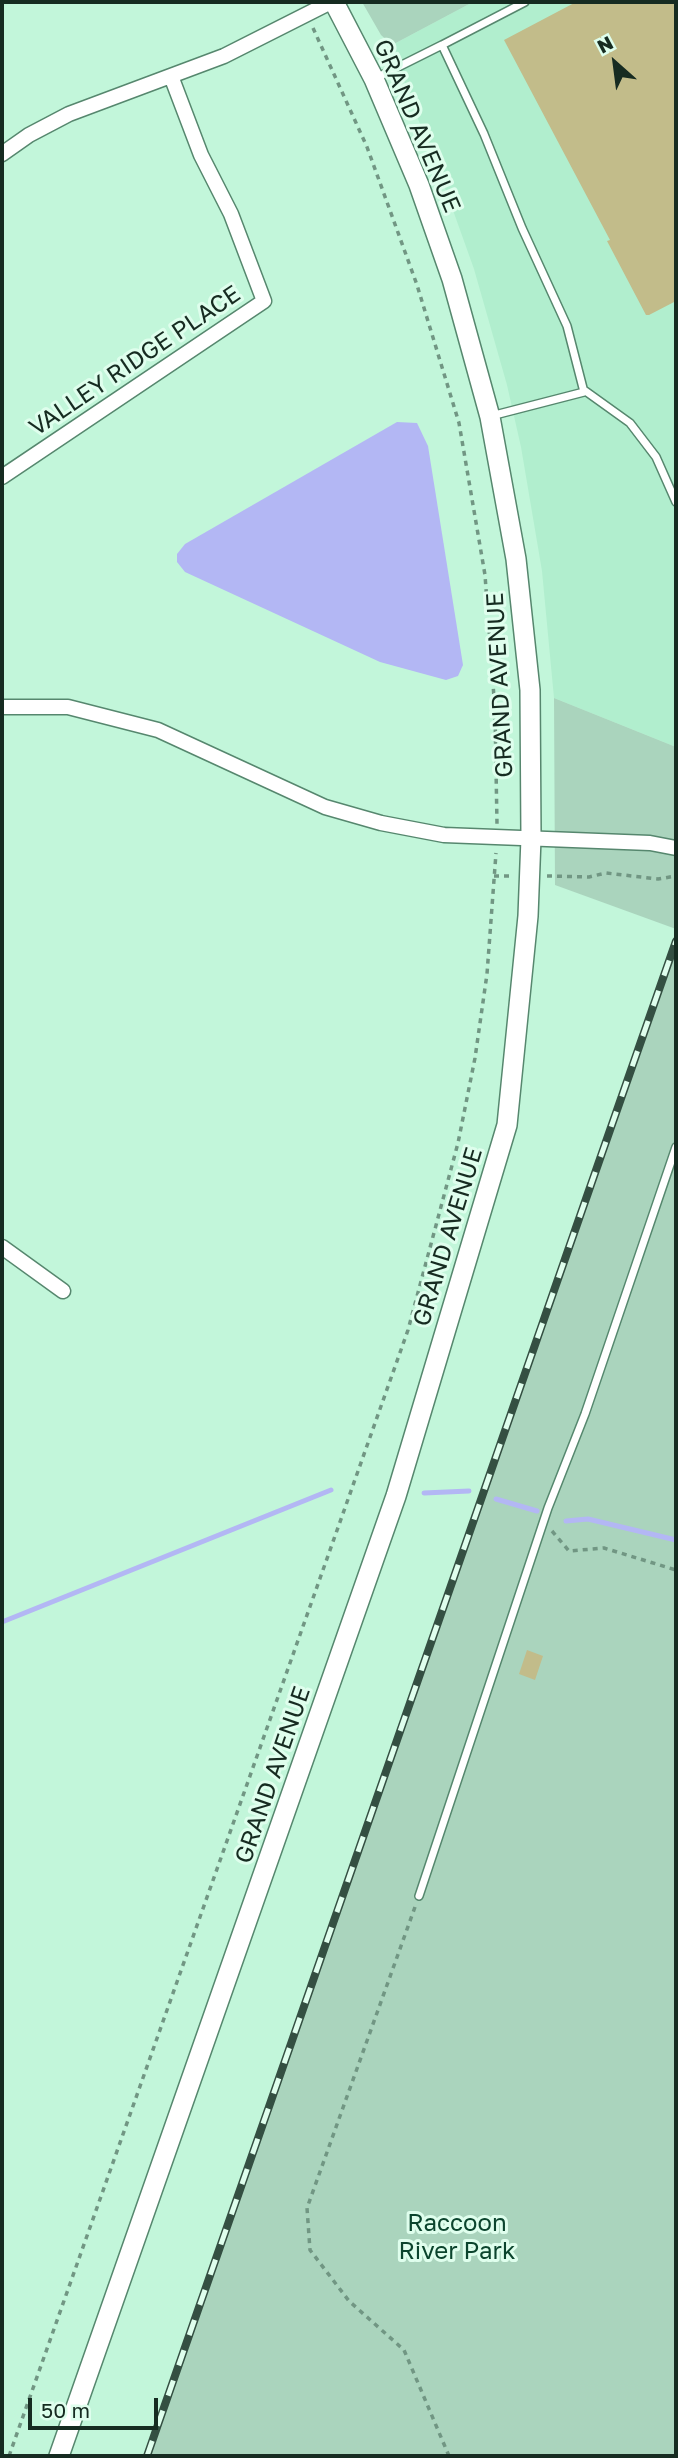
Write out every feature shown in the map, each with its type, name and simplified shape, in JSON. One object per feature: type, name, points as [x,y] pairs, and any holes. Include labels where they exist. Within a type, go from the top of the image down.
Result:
[{"type":"main road","name":"GRAND AVENUE","points":[[59,2456],[396,1496],[507,1125],[528,916],[531,838],[530,690],[516,559],[490,416],[452,279],[419,185],[374,79],[332,2]]},
{"type":"street","points":[[2,154],[29,135],[68,114],[223,56],[332,2]]},
{"type":"street","name":"VALLEY RIDGE PLACE","points":[[2,477],[264,301],[236,226],[201,155],[171,76]]},
{"type":"street","points":[[2,707],[68,706],[158,730],[325,807],[381,823],[444,835],[650,843],[676,848]]},
{"type":"street","points":[[2,1247],[63,1291]]},
{"type":"lane","points":[[374,79],[525,2]]},
{"type":"lane","points":[[442,45],[484,134],[522,228],[567,326],[584,390],[630,423],[656,457],[676,502]]},
{"type":"lane","points":[[490,416],[584,390]]},
{"type":"lane","points":[[419,1896],[544,1521],[585,1414],[676,1147]]},
{"type":"path","points":[[314,31],[367,147],[417,285],[459,423],[485,575],[495,711],[498,818]]},
{"type":"path","points":[[9,2456],[408,1330],[458,1143],[475,1058],[487,974],[495,857]]},
{"type":"path","points":[[561,877],[589,877],[606,873],[658,879],[676,876]]},
{"type":"path","points":[[494,876],[504,876]]},
{"type":"path","points":[[544,1521],[569,1551],[604,1548],[676,1570]]},
{"type":"path","points":[[419,1896],[307,2208],[310,2250],[349,2301],[404,2350],[449,2456]]},
{"type":"shaded area","points":[[473,2],[676,2],[676,747],[554,698],[542,571],[521,447],[507,385],[474,269],[392,45]]},
{"type":"green space","points":[[362,2],[473,2],[392,45],[381,35]]},
{"type":"green space","points":[[554,698],[676,747],[676,929],[555,885]]},
{"type":"green space","name":"Raccoon River Park","points":[[676,941],[676,2456],[147,2456]]},
{"type":"water","points":[[397,422],[417,423],[428,446],[463,665],[458,676],[446,680],[380,662],[185,572],[177,562],[177,554],[185,544]]},
{"type":"building","points":[[576,2],[676,2],[676,301],[649,315],[646,315],[607,241],[610,240],[504,40]]},
{"type":"building","points":[[527,1650],[543,1656],[535,1680],[519,1674]]},
{"type":"waterway","points":[[2,1622],[331,1490]]},
{"type":"waterway","points":[[424,1493],[469,1491]]},
{"type":"waterway","points":[[496,1499],[537,1511]]},
{"type":"waterway","points":[[566,1521],[588,1519],[676,1540]]},
{"type":"railway","points":[[147,2456],[676,941]]}]
